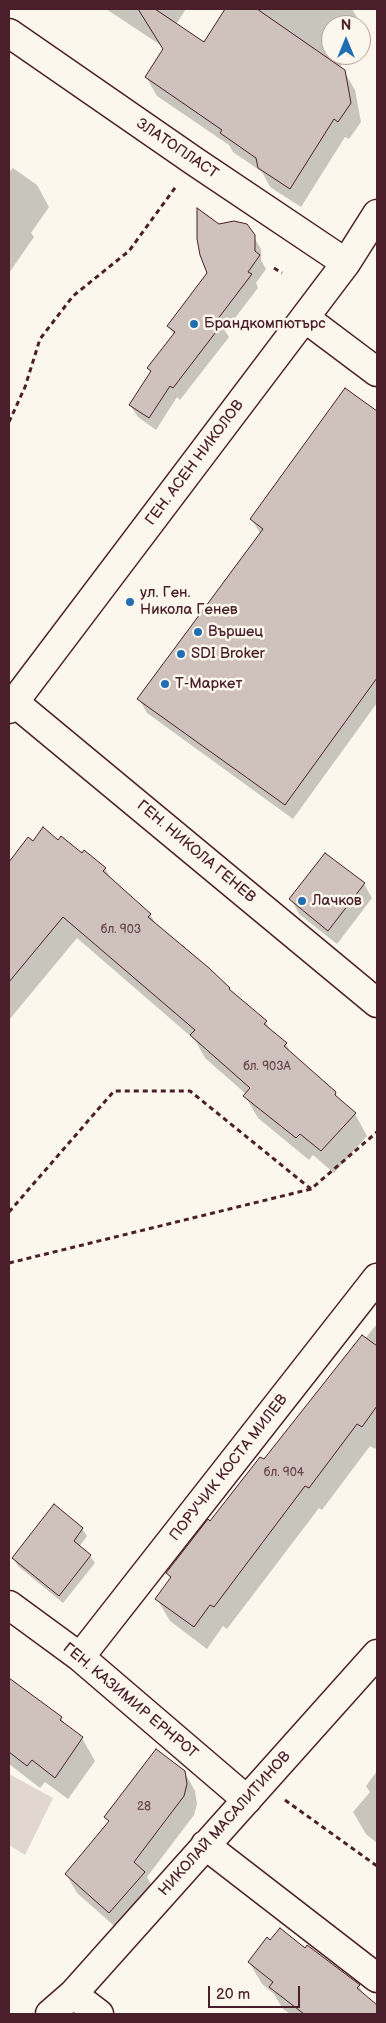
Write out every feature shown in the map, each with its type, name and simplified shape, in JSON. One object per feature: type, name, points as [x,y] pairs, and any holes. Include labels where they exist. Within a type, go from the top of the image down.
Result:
[{"type":"street","name":"ЗЛАТОПЛАСТ","points":[[9,33],[194,161],[346,262]]},
{"type":"street","name":"ГЕН. АСЕН НИКОЛОВ","points":[[11,705],[305,318],[346,262],[377,214]]},
{"type":"street","points":[[305,318],[377,372]]},
{"type":"street","name":"ГЕН. НИКОЛА ГЕНЕВ","points":[[11,705],[377,1003]]},
{"type":"street","name":"ПОРУЧИК КОСТА МИЛЕВ","points":[[80,1657],[377,1278]]},
{"type":"street","name":"ГЕН. КАЗИМИР ЕРНРОТ","points":[[9,1605],[80,1657],[255,1792]]},
{"type":"street","name":"НИКОЛАЙ МАСАЛИТИНОВ","points":[[50,2014],[73,1994],[377,1654]]},
{"type":"street","points":[[205,1845],[377,1978]]},
{"type":"street","points":[[73,1994],[99,2014]]},
{"type":"path","points":[[9,422],[25,387],[40,339],[73,296],[129,251],[194,161]]},
{"type":"path","points":[[274,268],[282,273]]},
{"type":"path","points":[[9,1212],[114,1091],[190,1091],[311,1189]]},
{"type":"path","points":[[9,1263],[311,1189],[377,1132]]},
{"type":"path","points":[[255,1792],[377,1866]]},
{"type":"shaded area","points":[[9,1774],[53,1798],[25,1855],[9,1845]]},
{"type":"building","points":[[138,9],[155,9],[204,42],[225,9],[257,9],[321,53],[321,65],[338,65],[345,70],[351,103],[338,122],[334,119],[290,189],[258,168],[256,158],[220,133],[222,130],[145,77],[163,49]]},
{"type":"building","points":[[197,208],[219,224],[234,221],[247,224],[255,235],[255,251],[260,255],[248,272],[252,274],[217,320],[222,324],[173,388],[170,386],[149,418],[129,405],[151,371],[147,368],[175,332],[167,326],[207,273],[200,255],[197,239]]},
{"type":"building","points":[[345,388],[377,411],[377,678],[285,805],[137,699],[263,529],[250,519]]},
{"type":"building","points":[[43,827],[58,840],[61,836],[82,853],[84,850],[106,868],[103,871],[151,914],[148,917],[209,968],[229,989],[267,1021],[264,1024],[287,1043],[284,1046],[336,1092],[335,1095],[356,1113],[321,1151],[300,1134],[296,1138],[243,1096],[250,1088],[190,1035],[195,1030],[63,917],[9,982],[9,862],[28,837],[33,841]]},
{"type":"building","points":[[325,853],[365,883],[328,931],[289,899]]},
{"type":"building","points":[[362,1335],[377,1346],[377,1406],[362,1427],[357,1424],[309,1488],[305,1486],[214,1607],[210,1605],[194,1627],[155,1599],[171,1577],[166,1573],[260,1457],[264,1459]]},
{"type":"building","points":[[54,1504],[83,1528],[74,1541],[91,1555],[59,1596],[12,1558]]},
{"type":"building","points":[[9,1678],[62,1717],[60,1720],[83,1737],[55,1778],[32,1760],[27,1766],[9,1752]]},
{"type":"building","points":[[156,1749],[185,1771],[187,1784],[184,1796],[134,1862],[145,1872],[109,1913],[65,1874],[109,1821],[104,1817]]},
{"type":"building","points":[[280,1928],[305,1948],[307,1945],[360,1985],[357,1988],[377,2005],[377,2014],[304,2014],[269,1987],[273,1982],[248,1962],[267,1937],[270,1940]]},
{"type":"place","name":"Брандкомпютърс","points":[[194,324]]},
{"type":"place","name":"ул. Ген. Никола Генев","points":[[130,602]]},
{"type":"place","name":"Вършец","points":[[198,632]]},
{"type":"place","name":"SDI Broker","points":[[181,654]]},
{"type":"place","name":"Т-Маркет","points":[[165,684]]},
{"type":"place","name":"Лачков","points":[[302,901]]}]
